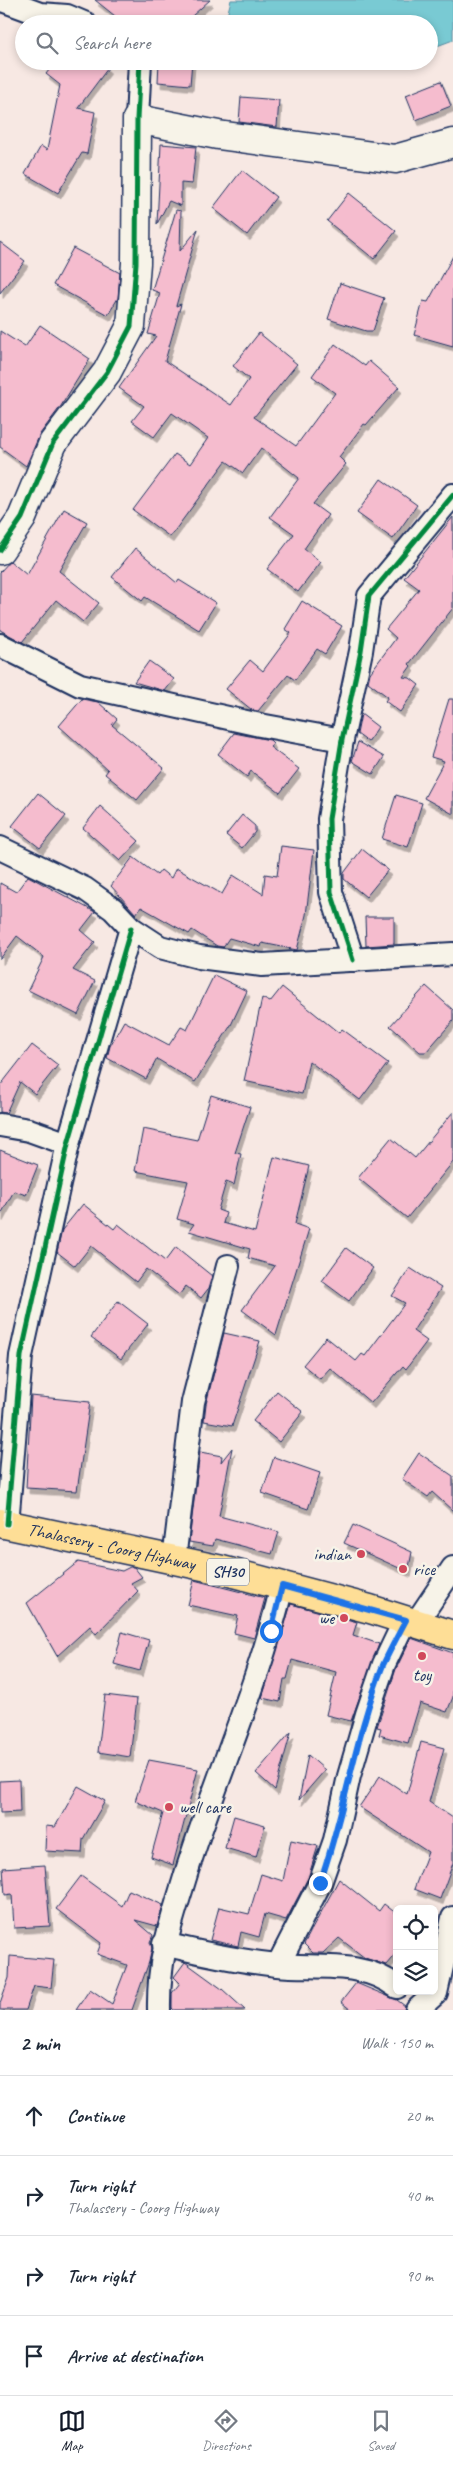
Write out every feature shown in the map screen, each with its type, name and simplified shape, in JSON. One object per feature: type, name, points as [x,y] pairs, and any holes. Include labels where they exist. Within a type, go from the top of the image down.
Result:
[{"type":"main road","name":"Thalassery - Coorg Highway","points":[[3,1524],[222,1570],[453,1635]]},
{"type":"street","points":[[2,0],[40,14],[54,15]]},
{"type":"street","points":[[0,550],[22,518],[53,443],[107,372],[131,326],[136,263],[137,119],[140,70]]},
{"type":"street","points":[[137,119],[218,135],[395,159],[453,143]]},
{"type":"street","points":[[353,960],[331,892],[329,819],[342,740],[361,650],[368,596],[453,494]]},
{"type":"street","points":[[0,645],[80,685],[260,725],[342,740]]},
{"type":"street","points":[[0,848],[84,889],[113,909],[131,928],[160,947],[199,957],[262,965],[453,954]]},
{"type":"street","points":[[3,1524],[21,1356],[68,1144],[131,928]]},
{"type":"street","points":[[0,1125],[29,1130],[68,1144]]},
{"type":"street","points":[[174,1560],[194,1402],[228,1266]]},
{"type":"street","points":[[278,1965],[320,1883],[335,1840],[349,1776],[384,1664],[411,1622],[453,1568]]},
{"type":"street","points":[[159,2010],[158,1980],[164,1944],[206,1810],[234,1740],[271,1631],[282,1586]]},
{"type":"street","points":[[406,1995],[419,2008],[436,1992],[453,1918]]},
{"type":"street","points":[[164,1944],[202,1954],[278,1965],[326,1966],[362,1971],[393,1985]]},
{"type":"water","points":[[231,0],[453,0],[453,40],[438,46],[438,15],[227,15]]},
{"type":"building","points":[[95,0],[210,0],[193,15],[114,15]]},
{"type":"building","points":[[49,70],[106,70],[78,108],[95,112],[87,154],[82,153],[58,193],[25,174],[41,146],[47,150],[60,85],[46,74]]},
{"type":"building","points":[[159,70],[191,70],[190,85],[158,82]]},
{"type":"building","points":[[441,81],[451,106],[416,120],[406,95]]},
{"type":"building","points":[[241,97],[279,100],[277,127],[239,122]]},
{"type":"building","points":[[161,144],[196,147],[192,184],[181,183],[181,206],[169,201],[157,224]]},
{"type":"building","points":[[242,170],[276,197],[247,235],[213,208]]},
{"type":"building","points":[[349,193],[396,231],[374,259],[327,221]]},
{"type":"building","points":[[176,210],[181,211],[180,251],[198,229],[176,306],[181,304],[165,361],[231,405],[249,379],[233,366],[259,333],[297,364],[254,417],[296,446],[335,393],[312,376],[335,344],[365,366],[369,361],[399,387],[366,425],[364,424],[339,457],[346,464],[313,504],[328,515],[304,549],[321,562],[298,592],[267,569],[294,534],[270,517],[299,478],[261,448],[243,473],[226,461],[170,537],[133,510],[175,454],[190,464],[208,438],[172,413],[154,437],[132,421],[144,406],[119,388],[156,336],[148,334],[160,293],[152,290]]},
{"type":"building","points":[[0,242],[25,261],[0,293]]},
{"type":"building","points":[[73,248],[120,273],[118,298],[108,315],[53,285]]},
{"type":"building","points":[[453,256],[453,346],[414,335],[423,301],[428,302]]},
{"type":"building","points":[[340,283],[384,298],[373,331],[366,331],[328,319]]},
{"type":"building","points":[[40,325],[90,359],[61,406],[40,434],[26,466],[0,447],[0,331],[25,347]]},
{"type":"building","points":[[381,479],[417,505],[393,539],[357,513]]},
{"type":"building","points":[[64,509],[87,522],[59,571],[99,603],[83,622],[56,600],[22,642],[0,630],[0,572],[10,561],[27,575]]},
{"type":"building","points":[[453,517],[453,608],[409,664],[411,666],[403,677],[410,678],[419,685],[400,712],[385,701],[388,697],[368,682],[370,673],[396,638],[386,629],[419,589],[404,578]]},
{"type":"building","points":[[135,548],[177,583],[179,580],[216,603],[199,630],[145,597],[142,601],[112,577]]},
{"type":"building","points":[[302,601],[342,626],[325,654],[317,649],[295,680],[288,675],[258,711],[252,710],[226,689],[250,660],[263,671],[291,633],[285,629]]},
{"type":"building","points":[[149,661],[174,679],[165,691],[134,682]]},
{"type":"building","points":[[82,699],[98,702],[117,719],[112,725],[164,768],[137,800],[105,774],[108,770],[59,726]]},
{"type":"building","points":[[449,699],[453,699],[453,814],[424,798],[444,761],[431,757]]},
{"type":"building","points":[[361,714],[378,727],[368,742],[357,734]]},
{"type":"building","points":[[234,733],[270,740],[273,743],[270,747],[299,769],[280,793],[251,771],[247,777],[218,754]]},
{"type":"building","points":[[358,742],[384,757],[373,774],[352,761]]},
{"type":"building","points":[[38,793],[66,816],[40,848],[12,826]]},
{"type":"building","points":[[396,795],[422,803],[408,847],[382,839]]},
{"type":"building","points":[[100,806],[139,841],[120,861],[83,828]]},
{"type":"building","points":[[242,815],[255,826],[255,832],[242,848],[226,835]]},
{"type":"building","points":[[281,846],[314,850],[306,915],[297,950],[262,943],[261,947],[229,938],[223,947],[217,946],[192,930],[189,934],[141,907],[136,914],[111,886],[133,857],[157,875],[161,870],[171,878],[176,868],[222,894],[233,875],[263,894],[265,874],[277,876]]},
{"type":"building","points":[[362,849],[388,870],[366,897],[344,879],[344,873]]},
{"type":"building","points":[[28,876],[95,912],[81,930],[95,942],[73,970],[95,981],[78,1015],[28,990],[44,957],[17,936],[0,959],[0,883],[16,892]]},
{"type":"building","points":[[365,917],[394,917],[394,944],[366,946]]},
{"type":"building","points":[[214,975],[247,991],[231,1025],[195,1082],[157,1059],[146,1079],[107,1058],[110,1046],[124,1021],[169,1045],[181,1027],[187,1030]]},
{"type":"building","points":[[426,986],[453,1010],[453,1021],[426,1052],[420,1052],[390,1026]]},
{"type":"building","points":[[282,987],[339,1033],[342,1029],[388,1063],[360,1100],[309,1061],[302,1094],[244,1081],[262,998],[270,1002]]},
{"type":"building","points":[[32,1045],[58,1065],[35,1094],[20,1082],[6,1113],[0,1112],[0,1086]]},
{"type":"building","points":[[211,1095],[250,1107],[235,1153],[241,1154],[234,1185],[226,1182],[218,1210],[226,1213],[223,1223],[255,1232],[274,1157],[309,1166],[295,1224],[309,1229],[276,1335],[242,1310],[275,1266],[248,1258],[250,1249],[189,1231],[194,1224],[177,1219],[188,1181],[135,1171],[143,1129],[197,1140]]},
{"type":"building","points":[[453,1112],[453,1162],[407,1218],[358,1178],[391,1138],[415,1158]]},
{"type":"building","points":[[0,1150],[38,1165],[26,1195],[14,1191],[0,1216]]},
{"type":"building","points":[[83,1204],[114,1229],[118,1224],[165,1261],[176,1247],[212,1276],[208,1289],[201,1298],[186,1286],[179,1295],[146,1269],[136,1282],[91,1246],[75,1266],[57,1252],[62,1230]]},
{"type":"building","points":[[346,1248],[373,1268],[349,1301],[322,1281]]},
{"type":"building","points":[[410,1268],[441,1288],[413,1331],[427,1341],[406,1369],[403,1366],[371,1403],[330,1368],[320,1379],[303,1365],[326,1337],[356,1361],[362,1354],[365,1356],[405,1303],[392,1296]]},
{"type":"building","points":[[118,1301],[148,1324],[121,1359],[91,1337]]},
{"type":"building","points":[[224,1333],[260,1341],[232,1426],[204,1421],[206,1404]]},
{"type":"building","points":[[277,1391],[303,1412],[279,1442],[253,1421]]},
{"type":"building","points":[[31,1396],[90,1402],[77,1491],[26,1488]]},
{"type":"building","points":[[232,1448],[219,1516],[279,1532],[272,1554],[215,1539],[213,1546],[189,1542],[200,1452],[222,1456],[221,1462]]},
{"type":"building","points":[[419,1453],[453,1476],[453,1511],[432,1492],[428,1497],[402,1479]]},
{"type":"building","points":[[274,1457],[320,1473],[308,1509],[262,1493]]},
{"type":"building","points":[[353,1525],[412,1552],[408,1572],[344,1543]]},
{"type":"building","points":[[78,1562],[122,1571],[134,1567],[142,1577],[131,1583],[138,1591],[96,1634],[90,1626],[57,1656],[27,1603]]},
{"type":"building","points":[[194,1580],[265,1598],[254,1638],[234,1633],[238,1616],[188,1605]]},
{"type":"building","points":[[291,1604],[357,1622],[353,1635],[379,1644],[351,1721],[326,1715],[336,1672],[292,1660],[287,1679],[284,1679],[280,1702],[262,1698]]},
{"type":"building","points":[[122,1632],[149,1640],[140,1671],[114,1664]]},
{"type":"building","points":[[411,1638],[453,1653],[453,1697],[447,1712],[420,1703],[408,1743],[379,1735],[381,1728],[377,1727],[396,1669]]},
{"type":"building","points":[[105,1695],[137,1699],[130,1757],[98,1752]]},
{"type":"building","points":[[291,1732],[275,1790],[256,1773]]},
{"type":"building","points":[[421,1742],[444,1748],[429,1802],[453,1818],[453,1863],[440,1899],[414,1889],[428,1852],[359,1807],[380,1776],[407,1794]]},
{"type":"building","points":[[308,1755],[325,1770],[299,1800]]},
{"type":"building","name":"well care","points":[[149,1760],[198,1769],[173,1865],[151,1857],[163,1813],[135,1801]]},
{"type":"building","points":[[19,1780],[20,1812],[0,1813],[0,1781]]},
{"type":"building","points":[[78,1786],[105,1801],[83,1839],[82,1853],[45,1851],[46,1826],[55,1827]]},
{"type":"building","points":[[234,1816],[265,1825],[256,1857],[225,1848]]},
{"type":"building","points":[[291,1840],[318,1846],[308,1878],[286,1920],[265,1914],[259,1937],[241,1932],[238,1946],[210,1940],[219,1907],[249,1914],[261,1874],[283,1881]]},
{"type":"building","points":[[45,1865],[50,1926],[14,1928],[12,1894],[5,1895],[3,1868]]},
{"type":"building","points":[[81,1876],[122,1906],[129,1890],[163,1905],[157,1926],[135,1920],[153,1935],[150,1942],[152,1948],[149,1962],[132,2010],[76,2010],[90,1989],[112,2004],[127,1965],[97,1954],[101,1943],[56,1909]]},
{"type":"building","points":[[339,1879],[379,1911],[384,1904],[393,1911],[393,1957],[386,1965],[365,1958],[339,1938],[323,1953],[313,1953],[304,1944]]},
{"type":"building","points":[[10,1956],[54,1960],[51,1988],[34,1986],[26,2010],[0,2010],[0,2003],[9,1978]]},
{"type":"building","points":[[185,1962],[222,1989],[245,2010],[174,2010],[172,2008],[172,1993],[180,1983],[174,1977]]},
{"type":"building","points":[[356,1983],[397,2000],[405,2006],[404,2010],[351,2010],[341,2002]]},
{"type":"cycle path","points":[[0,550],[22,518],[53,443],[107,372],[131,326],[136,263],[137,119],[140,70]]},
{"type":"cycle path","points":[[353,960],[331,892],[329,819],[342,740],[361,651],[369,596],[453,495]]},
{"type":"cycle path","points":[[7,1524],[21,1356],[68,1144],[131,928]]},
{"type":"place","name":"indian","points":[[361,1554]]},
{"type":"place","name":"rice","points":[[403,1569]]},
{"type":"place","name":"we","points":[[344,1618]]},
{"type":"place","name":"toy","points":[[422,1656]]},
{"type":"place","name":"well care","points":[[169,1807]]},
{"type":"route","points":[[271,1631],[282,1586],[406,1620],[384,1664],[367,1714],[349,1776],[335,1840],[320,1883]]}]
